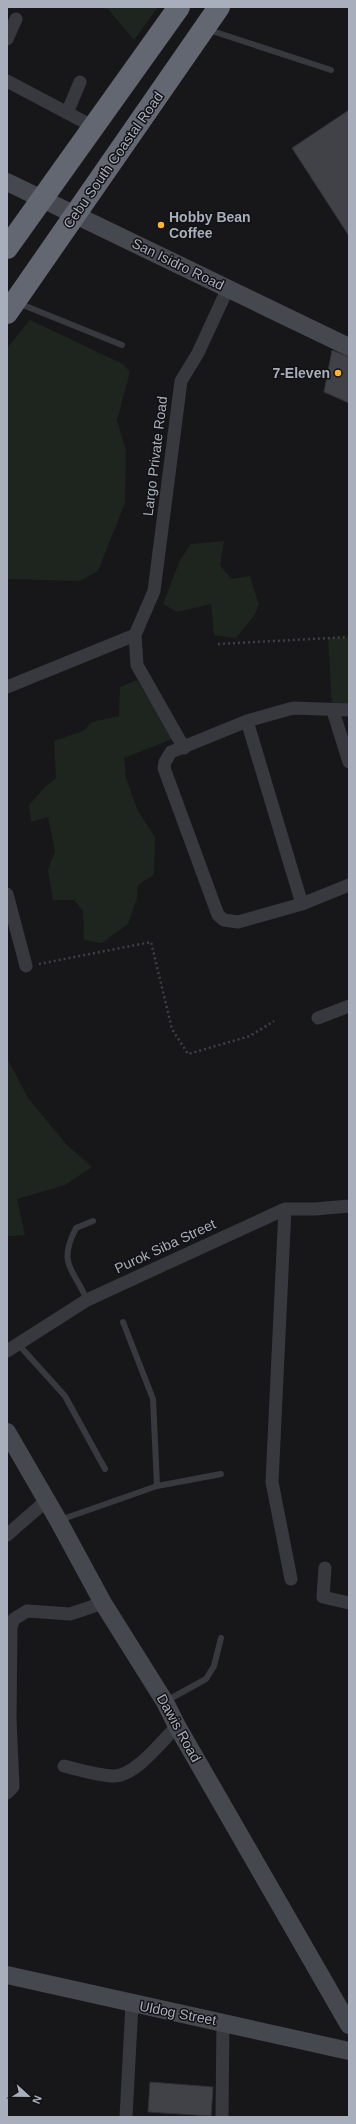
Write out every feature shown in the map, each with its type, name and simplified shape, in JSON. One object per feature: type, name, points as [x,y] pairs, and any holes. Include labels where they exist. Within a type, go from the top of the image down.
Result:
[{"type":"highway","points":[[7,248],[179,7]]},
{"type":"highway","name":"Cebu South Coastal Road","points":[[11,307],[220,7]]},
{"type":"street","points":[[7,39],[16,19]]},
{"type":"street","points":[[7,81],[94,127]]},
{"type":"street","points":[[67,112],[80,82]]},
{"type":"street","name":"San Isidro Road","points":[[7,182],[349,347]]},
{"type":"street","name":"Largo Private Road","points":[[184,748],[138,665],[135,635],[154,591],[181,381],[198,353],[228,288]]},
{"type":"street","points":[[7,686],[135,635]]},
{"type":"street","points":[[349,710],[333,711],[293,708],[247,721],[184,748],[171,752],[164,768],[218,915],[224,920],[238,922],[302,904],[349,885]]},
{"type":"street","points":[[333,711],[349,762]]},
{"type":"street","points":[[247,721],[302,904]]},
{"type":"street","points":[[7,894],[26,966]]},
{"type":"street","points":[[318,1018],[349,1006]]},
{"type":"street","name":"Purok Siba Street","points":[[12,1348],[87,1300],[285,1209],[315,1209],[349,1206]]},
{"type":"street","points":[[285,1209],[272,1482],[291,1578]]},
{"type":"street","name":"Dawis Road","points":[[7,1432],[58,1520],[103,1603],[165,1702],[177,1726],[349,2025]]},
{"type":"street","points":[[7,1535],[46,1501]]},
{"type":"street","points":[[325,1568],[323,1597],[349,1603]]},
{"type":"street","points":[[7,1793],[13,1787],[10,1719],[12,1628],[14,1619],[27,1611],[70,1614],[103,1603]]},
{"type":"street","points":[[64,1766],[114,1776],[128,1773],[143,1761],[177,1726]]},
{"type":"street","name":"Uldog Street","points":[[7,1975],[349,2051]]},
{"type":"street","points":[[126,2117],[132,2004]]},
{"type":"street","points":[[222,2117],[223,2022]]},
{"type":"lane","points":[[204,29],[331,70]]},
{"type":"lane","points":[[11,307],[122,344]]},
{"type":"lane","points":[[87,1300],[69,1267],[68,1248],[76,1228],[93,1221]]},
{"type":"lane","points":[[123,1322],[153,1399],[158,1486]]},
{"type":"lane","points":[[12,1348],[65,1396],[105,1469]]},
{"type":"lane","points":[[58,1520],[158,1486],[221,1474]]},
{"type":"lane","points":[[165,1702],[206,1679],[214,1666],[221,1638]]},
{"type":"path","points":[[218,644],[349,637]]},
{"type":"path","points":[[26,966],[152,942],[172,1029],[188,1054],[250,1036],[274,1021]]},
{"type":"shaded area","points":[[91,7],[158,7],[134,40],[108,9]]},
{"type":"shaded area","points":[[30,320],[123,364],[130,372],[117,420],[126,451],[125,503],[98,571],[80,581],[7,579],[7,348]]},
{"type":"shaded area","points":[[224,541],[220,566],[232,579],[250,576],[259,605],[254,616],[236,638],[214,635],[211,604],[177,612],[163,604],[180,560],[191,544]]},
{"type":"shaded area","points":[[328,638],[349,638],[349,706],[332,708]]},
{"type":"shaded area","points":[[137,680],[175,738],[124,758],[126,778],[138,811],[155,837],[154,875],[138,885],[137,898],[128,924],[102,943],[84,940],[83,911],[74,900],[53,900],[48,870],[55,851],[48,817],[31,822],[29,805],[45,787],[56,778],[54,741],[83,731],[92,722],[119,716],[120,687]]},
{"type":"shaded area","points":[[7,1058],[28,1098],[67,1145],[92,1167],[65,1185],[17,1199],[25,1235],[7,1236]]},
{"type":"building","points":[[349,110],[349,236],[292,148]]},
{"type":"building","name":"7-Eleven","points":[[332,350],[349,357],[349,403],[324,392]]},
{"type":"building","points":[[150,2082],[213,2087],[211,2116],[148,2112]]},
{"type":"place","name":"Hobby Bean Coffee","points":[[161,225]]},
{"type":"place","name":"7-Eleven","points":[[338,373]]}]
